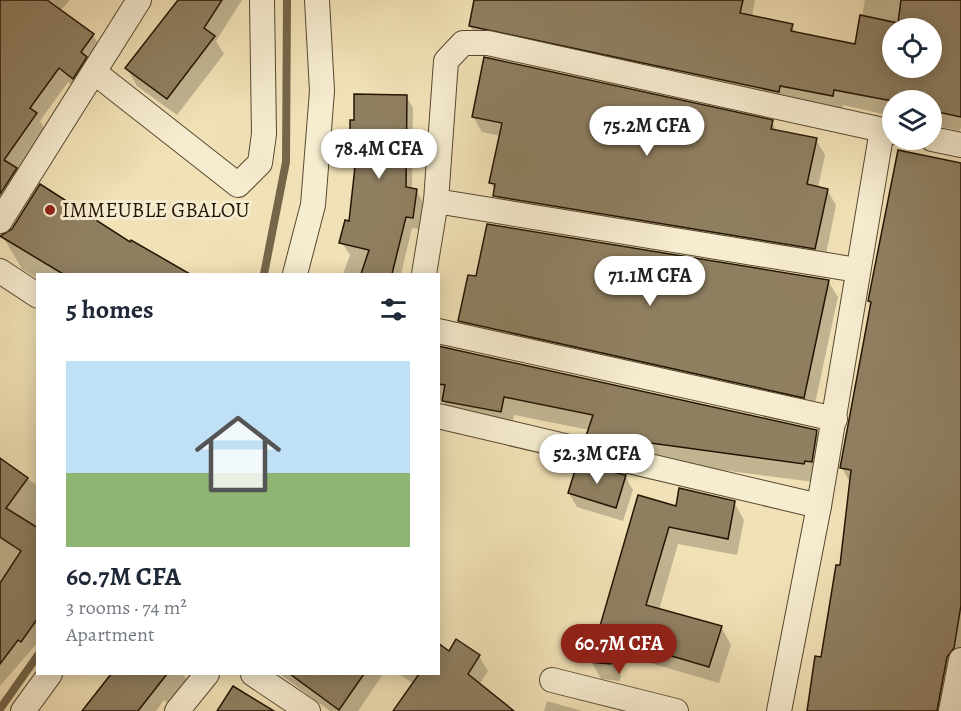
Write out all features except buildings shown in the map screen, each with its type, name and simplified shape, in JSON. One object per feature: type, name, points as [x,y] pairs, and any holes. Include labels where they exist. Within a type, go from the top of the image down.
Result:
[{"type":"street","points":[[0,221],[139,0]]},
{"type":"street","points":[[94,72],[238,185],[260,163],[264,134],[262,0]]},
{"type":"street","points":[[294,273],[313,205],[322,91],[317,0]]},
{"type":"street","points":[[424,273],[436,201],[446,61],[463,43],[488,43],[882,130]]},
{"type":"street","points":[[942,141],[961,145]]},
{"type":"street","points":[[778,711],[835,419],[857,270],[883,150]]},
{"type":"street","points":[[436,201],[857,270]]},
{"type":"street","points":[[0,271],[36,295]]},
{"type":"street","points":[[440,331],[835,419]]},
{"type":"street","points":[[440,416],[819,506]]},
{"type":"street","points":[[951,711],[961,660]]},
{"type":"street","points":[[23,711],[49,675]]},
{"type":"street","points":[[177,711],[206,675]]},
{"type":"street","points":[[254,675],[308,711]]},
{"type":"street","points":[[552,680],[676,711]]},
{"type":"waterway","points":[[264,273],[286,162],[287,0]]},
{"type":"waterway","points":[[0,709],[36,658]]},
{"type":"place","name":"IMMEUBLE GBALOU","points":[[50,210]]}]
